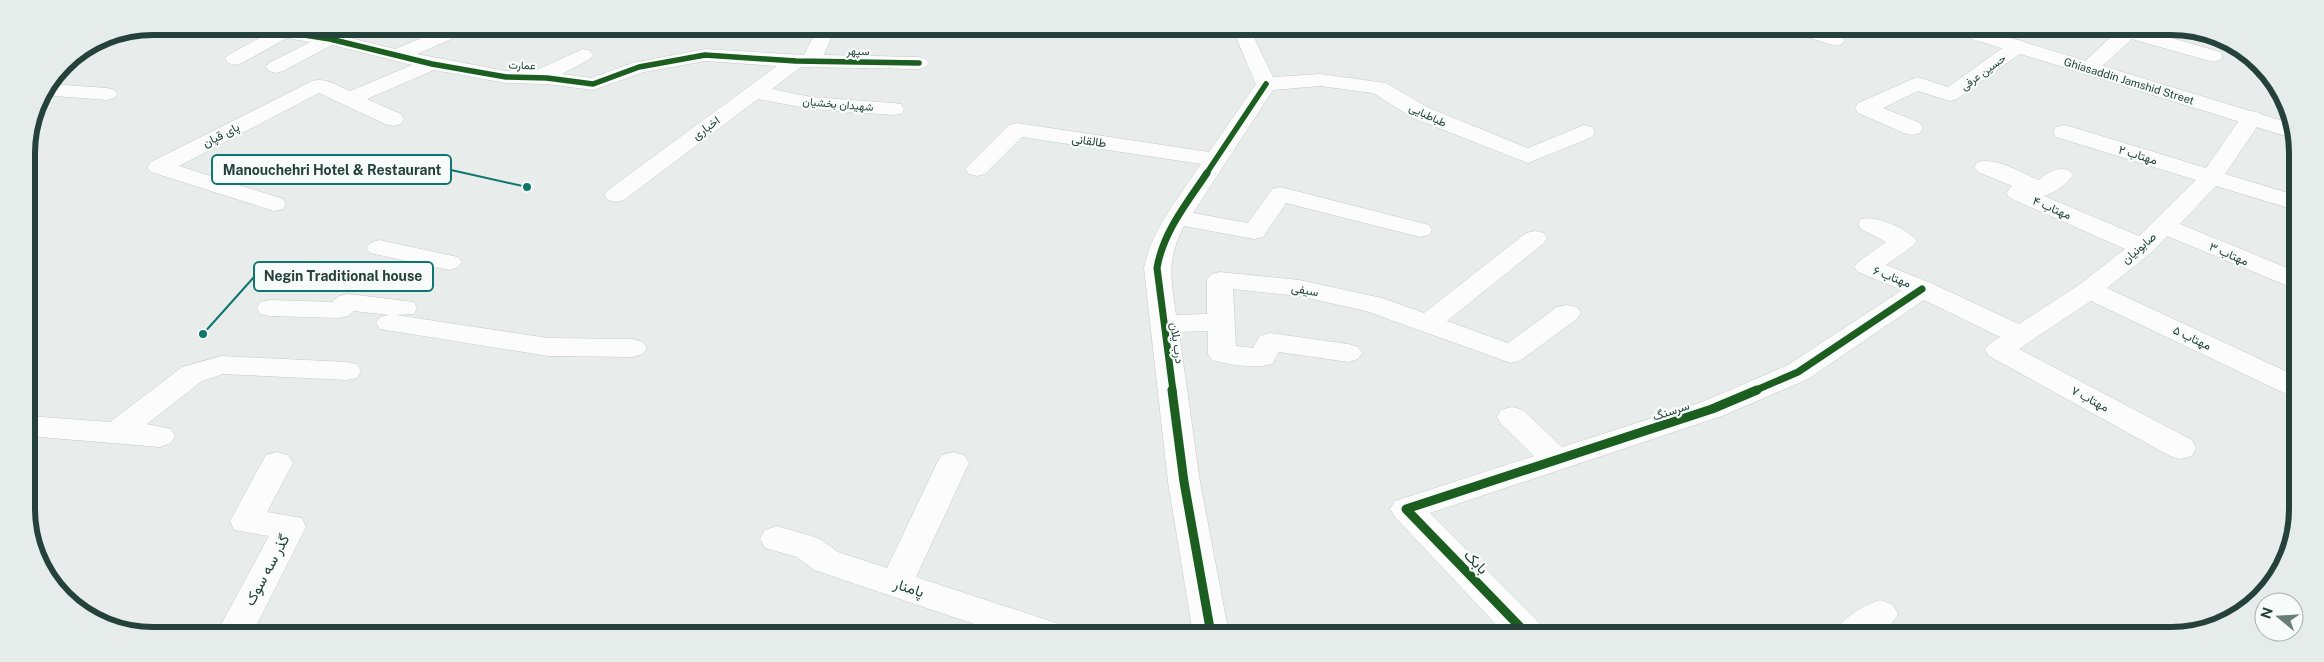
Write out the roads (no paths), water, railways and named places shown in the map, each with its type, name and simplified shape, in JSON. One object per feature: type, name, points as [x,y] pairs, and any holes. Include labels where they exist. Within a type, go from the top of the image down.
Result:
[{"type":"street","points":[[234,59],[279,35]]},
{"type":"street","name":"عمارت","points":[[308,35],[432,64],[506,77],[539,77],[593,84],[639,66],[705,55],[804,61]]},
{"type":"street","points":[[398,55],[444,35]]},
{"type":"street","points":[[804,61],[822,35]]},
{"type":"street","points":[[1244,35],[1266,84]]},
{"type":"street","points":[[1820,35],[1835,40]]},
{"type":"street","name":"Ghiasaddin Jamshid Street","points":[[1990,35],[2010,39],[2089,68],[2287,129]]},
{"type":"street","points":[[2089,68],[2125,35]]},
{"type":"street","points":[[2142,35],[2213,56]]},
{"type":"street","points":[[276,67],[330,39]]},
{"type":"street","name":"حسین عرفی","points":[[1912,128],[1866,108],[1916,83],[1950,95],[2010,39]]},
{"type":"street","points":[[462,69],[488,55]]},
{"type":"street","points":[[539,77],[583,55]]},
{"type":"street","name":"سپهر","points":[[804,61],[919,63]]},
{"type":"street","name":"اخباری","points":[[616,195],[755,92],[804,61]]},
{"type":"street","points":[[350,99],[432,64]]},
{"type":"street","name":"طباطبایی","points":[[1266,84],[1320,80],[1379,87],[1421,114],[1528,156],[1576,127]]},
{"type":"street","name":"درب یلان","points":[[1211,627],[1184,482],[1157,268],[1164,239],[1266,84]]},
{"type":"street","name":"پای قپان","points":[[274,204],[159,167],[319,85],[393,119]]},
{"type":"street","points":[[53,90],[107,94]]},
{"type":"street","name":"شهیدان بخشیان","points":[[755,92],[811,103],[893,109]]},
{"type":"street","name":"صابونیان","points":[[2009,342],[2089,290],[2143,247],[2211,178],[2252,118]]},
{"type":"street","name":"طالقانی","points":[[977,169],[1017,130],[1216,160]]},
{"type":"street","name":"مهتاب ۲","points":[[2064,132],[2289,201]]},
{"type":"street","name":"مهتاب ۴","points":[[1986,167],[2030,185]]},
{"type":"street","points":[[2030,185],[2042,189],[2061,175]]},
{"type":"street","name":"مهتاب ۴","points":[[2030,185],[2018,193],[2143,247]]},
{"type":"street","points":[[1178,217],[1254,232],[1280,194],[1420,230]]},
{"type":"street","name":"مهتاب ۶","points":[[1870,224],[1904,241],[1867,267],[1922,289],[2009,342]]},
{"type":"street","name":"مهتاب ۳","points":[[2164,226],[2289,278]]},
{"type":"street","points":[[1428,323],[1535,238]]},
{"type":"street","points":[[379,248],[449,262]]},
{"type":"street","name":"سیفی","points":[[1348,353],[1270,342],[1262,358],[1222,354],[1220,280],[1299,288],[1373,304],[1512,354],[1567,313]]},
{"type":"street","name":"سرسنگ","points":[[1406,509],[1712,409],[1798,372],[1922,289]]},
{"type":"street","name":"مهتاب ۵","points":[[2089,290],[2289,384]]},
{"type":"street","points":[[270,308],[338,310],[348,302],[397,315],[548,346],[633,348]]},
{"type":"street","points":[[1163,324],[1221,322]]},
{"type":"street","name":"مهتاب ۷","points":[[2009,342],[2181,448]]},
{"type":"street","points":[[117,432],[192,374],[209,368],[222,365],[347,371]]},
{"type":"street","points":[[1512,418],[1557,460]]},
{"type":"street","points":[[35,426],[160,436]]},
{"type":"street","name":"گذر سه سوک","points":[[238,627],[290,527],[246,521],[277,463]]},
{"type":"street","points":[[896,584],[952,463]]},
{"type":"street","name":"بابک","points":[[1406,509],[1519,627]]},
{"type":"street","name":"پامنار","points":[[777,539],[808,548],[826,561],[1025,627]]},
{"type":"street","points":[[1862,627],[1880,614]]},
{"type":"place","name":"Manouchehri Hotel & Restaurant","points":[[527,187]]},
{"type":"place","name":"Negin Traditional house","points":[[203,334]]}]
